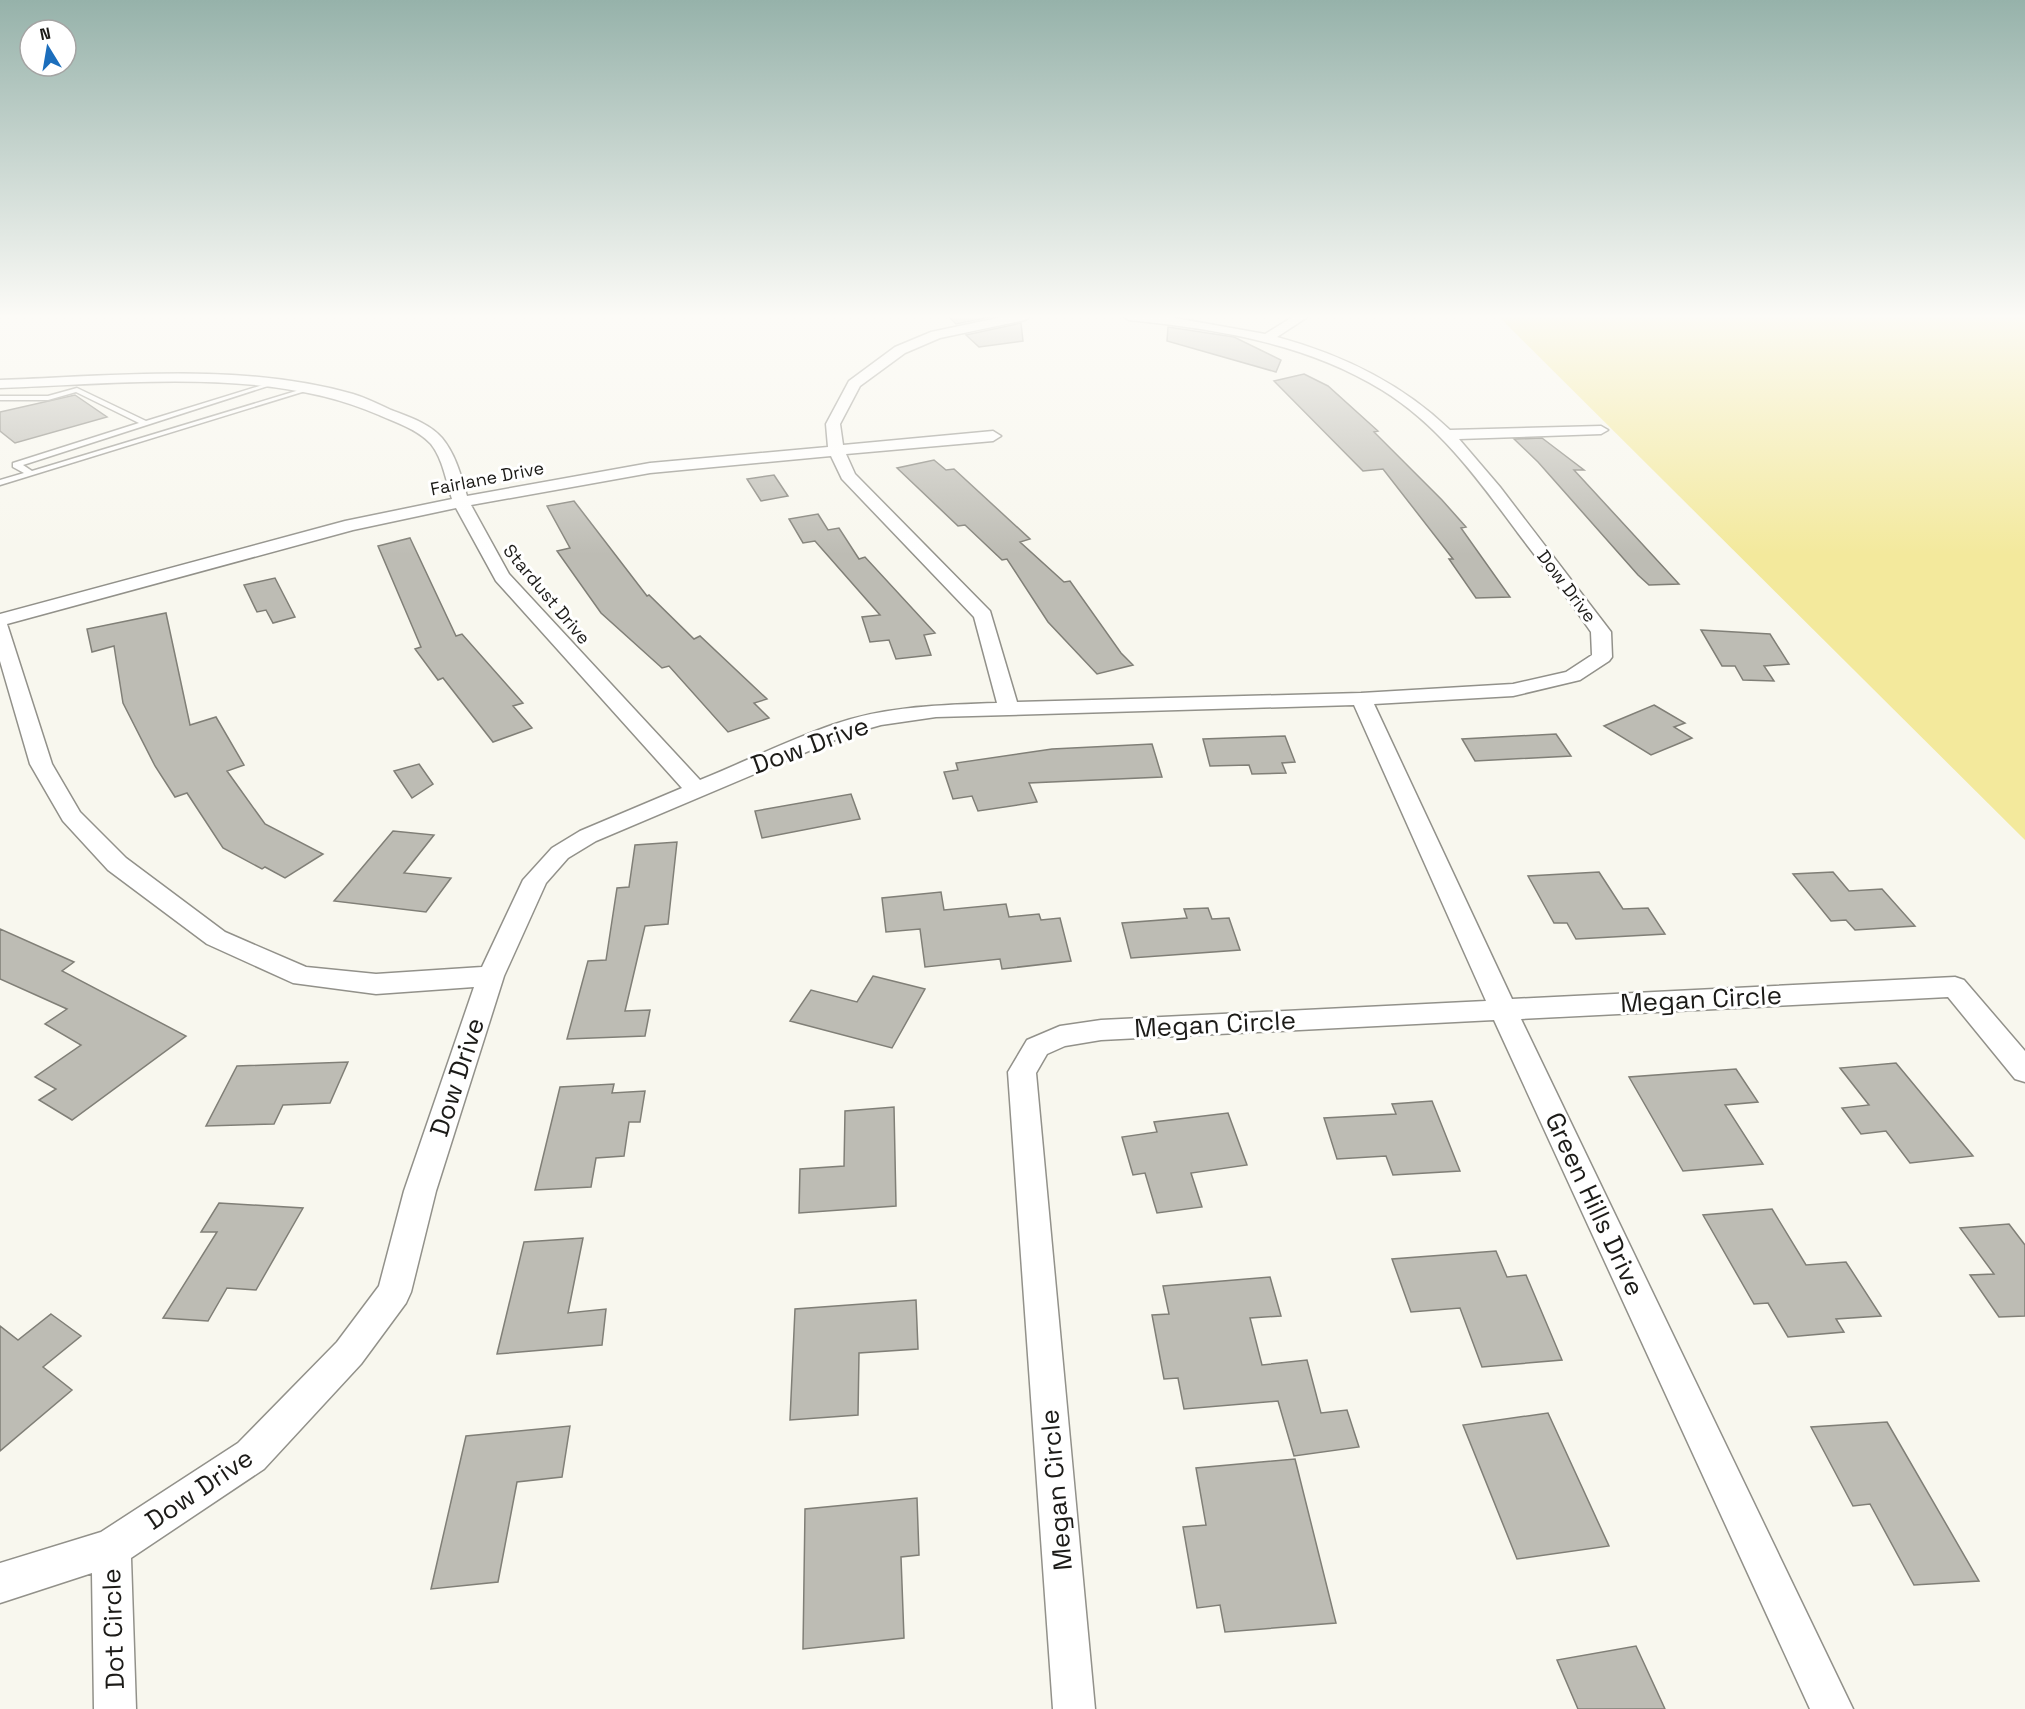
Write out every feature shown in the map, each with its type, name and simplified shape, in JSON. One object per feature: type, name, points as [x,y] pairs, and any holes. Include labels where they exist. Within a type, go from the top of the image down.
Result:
[{"type":"street","name":"Stardust Drive","points":[[340,396],[399,418],[432,436],[448,462],[462,502],[489,557],[502,577],[696,790]]},
{"type":"street","points":[[848,396],[833,424],[836,449],[848,476],[984,615],[1009,710]]},
{"type":"street","name":"Dow Drive","points":[[0,1583],[111,1548],[251,1456],[349,1353],[394,1292],[420,1191],[490,976],[535,880],[560,853],[588,836],[841,729],[881,719],[936,711],[1361,699],[1513,690],[1573,676],[1602,657],[1601,632],[1475,465],[1420,411],[1399,396]]},
{"type":"street","points":[[1444,435],[1601,430]]},
{"type":"street","name":"Fairlane Drive","points":[[0,620],[351,525],[462,502],[650,468],[993,436]]},
{"type":"street","points":[[0,628],[41,764],[71,816],[117,864],[216,938],[302,976],[376,984],[490,976]]},
{"type":"street","name":"Green Hills Drive","points":[[1361,699],[1503,1009],[1832,1709]]},
{"type":"street","name":"Megan Circle","points":[[1074,1709],[1022,1072],[1037,1047],[1059,1036],[1101,1030],[1955,987],[2025,1071]]},
{"type":"street","name":"Dot Circle","points":[[111,1548],[115,1709]]},
{"type":"lane","points":[[0,398],[48,398],[56,396]]},
{"type":"lane","points":[[89,396],[146,424]]},
{"type":"lane","points":[[30,473],[16,465],[232,396]]},
{"type":"lane","points":[[0,483],[286,396]]},
{"type":"shaded area","points":[[1578,396],[2025,396],[2025,840]]},
{"type":"building","points":[[76,396],[107,417],[15,443],[0,431],[0,412]]},
{"type":"building","points":[[1289,396],[1339,396],[1378,431],[1374,432],[1466,527],[1461,528],[1510,597],[1476,598],[1449,559],[1453,559],[1383,469],[1363,471]]},
{"type":"building","points":[[1542,438],[1584,470],[1574,470],[1679,584],[1649,585],[1538,462],[1514,439]]},
{"type":"building","points":[[934,460],[946,470],[954,469],[1030,539],[1020,542],[1064,582],[1070,581],[1121,653],[1133,665],[1097,674],[1048,622],[1007,559],[1002,560],[965,525],[958,526],[897,468]]},
{"type":"building","points":[[774,475],[788,496],[761,501],[747,479]]},
{"type":"building","points":[[574,501],[647,596],[649,595],[694,639],[700,636],[767,699],[754,703],[769,718],[728,732],[669,666],[662,668],[601,613],[557,551],[570,548],[547,506]]},
{"type":"building","points":[[818,514],[828,530],[839,528],[859,559],[865,557],[935,633],[924,635],[931,655],[896,659],[889,640],[870,642],[862,617],[880,615],[815,541],[803,543],[789,519]]},
{"type":"building","points":[[410,538],[456,636],[462,634],[523,703],[513,706],[532,728],[493,742],[443,678],[438,680],[415,649],[421,647],[378,546]]},
{"type":"building","points":[[275,578],[295,617],[273,623],[266,610],[257,612],[244,585]]},
{"type":"building","points":[[166,613],[190,725],[216,717],[244,765],[227,771],[265,824],[323,854],[285,878],[265,867],[262,869],[223,848],[187,793],[175,797],[155,766],[123,703],[114,646],[92,652],[87,629]]},
{"type":"building","points":[[1701,630],[1770,634],[1789,664],[1764,666],[1774,681],[1743,680],[1735,666],[1722,666]]},
{"type":"building","points":[[1654,705],[1685,723],[1674,727],[1692,738],[1651,755],[1604,726]]},
{"type":"building","points":[[1556,734],[1571,756],[1475,761],[1462,739]]},
{"type":"building","points":[[1285,736],[1295,762],[1282,763],[1286,773],[1252,774],[1249,765],[1210,766],[1203,739]]},
{"type":"building","points":[[1152,744],[1162,777],[1029,783],[1037,802],[978,811],[972,796],[953,799],[944,772],[958,770],[956,763],[1052,749]]},
{"type":"building","points":[[419,764],[433,784],[412,798],[394,771]]},
{"type":"building","points":[[851,794],[860,819],[762,838],[755,811]]},
{"type":"building","points":[[393,831],[434,835],[404,873],[451,878],[426,912],[334,901]]},
{"type":"building","points":[[677,842],[668,924],[645,926],[625,1011],[650,1010],[645,1036],[567,1039],[588,961],[606,960],[617,888],[629,887],[635,845]]},
{"type":"building","points":[[1599,872],[1623,909],[1648,908],[1665,934],[1576,939],[1567,923],[1554,923],[1528,876]]},
{"type":"building","points":[[1833,872],[1849,891],[1882,889],[1915,926],[1855,930],[1846,920],[1831,921],[1793,874]]},
{"type":"building","points":[[941,892],[944,910],[1006,904],[1009,917],[1039,914],[1041,920],[1060,918],[1071,961],[1002,969],[1000,959],[925,967],[920,929],[886,932],[882,898]]},
{"type":"building","points":[[1208,908],[1212,919],[1229,918],[1240,950],[1131,958],[1122,923],[1187,918],[1184,909]]},
{"type":"building","points":[[0,929],[74,962],[62,971],[186,1036],[72,1120],[39,1100],[56,1089],[35,1077],[81,1045],[45,1024],[67,1009],[0,979]]},
{"type":"building","points":[[873,976],[925,989],[892,1048],[790,1021],[811,990],[857,1002]]},
{"type":"building","points":[[348,1062],[330,1103],[283,1105],[274,1124],[206,1126],[237,1066]]},
{"type":"building","points":[[1896,1063],[1973,1156],[1910,1163],[1886,1131],[1861,1134],[1842,1108],[1869,1105],[1840,1068]]},
{"type":"building","points":[[1736,1069],[1758,1102],[1725,1105],[1763,1164],[1683,1171],[1629,1077]]},
{"type":"building","points":[[614,1084],[612,1093],[645,1091],[640,1122],[629,1122],[624,1156],[596,1158],[591,1187],[535,1190],[560,1087]]},
{"type":"building","points":[[1432,1101],[1460,1171],[1393,1175],[1386,1156],[1337,1159],[1324,1118],[1396,1114],[1392,1104]]},
{"type":"building","points":[[894,1107],[896,1206],[799,1213],[800,1169],[844,1166],[845,1111]]},
{"type":"building","points":[[1228,1113],[1247,1165],[1191,1173],[1202,1207],[1157,1213],[1145,1173],[1133,1175],[1122,1137],[1157,1132],[1154,1122]]},
{"type":"building","points":[[219,1203],[303,1208],[256,1290],[227,1288],[208,1321],[163,1318],[217,1232],[201,1232]]},
{"type":"building","points":[[1772,1209],[1806,1265],[1846,1262],[1881,1316],[1836,1319],[1844,1332],[1788,1337],[1768,1303],[1754,1304],[1703,1215]]},
{"type":"building","points":[[2009,1224],[2025,1245],[2025,1316],[1999,1317],[1970,1275],[1994,1274],[1960,1228]]},
{"type":"building","points":[[583,1238],[568,1313],[606,1309],[602,1345],[497,1354],[524,1242]]},
{"type":"building","points":[[1496,1251],[1507,1277],[1526,1275],[1562,1360],[1482,1367],[1460,1308],[1411,1312],[1392,1259]]},
{"type":"building","points":[[1270,1277],[1281,1316],[1250,1318],[1262,1365],[1307,1360],[1321,1413],[1347,1410],[1359,1447],[1294,1456],[1278,1401],[1184,1409],[1178,1378],[1164,1379],[1152,1315],[1169,1314],[1163,1286]]},
{"type":"building","points":[[916,1300],[918,1349],[859,1353],[858,1415],[790,1420],[795,1309]]},
{"type":"building","points":[[51,1314],[81,1336],[43,1367],[72,1390],[0,1451],[0,1326],[18,1340]]},
{"type":"building","points":[[1548,1413],[1609,1546],[1517,1559],[1463,1425]]},
{"type":"building","points":[[1887,1422],[1979,1581],[1914,1585],[1870,1504],[1853,1506],[1811,1427]]},
{"type":"building","points":[[570,1426],[562,1477],[517,1482],[498,1582],[431,1589],[466,1436]]},
{"type":"building","points":[[1295,1459],[1336,1623],[1225,1632],[1220,1605],[1197,1608],[1183,1527],[1206,1525],[1196,1468]]},
{"type":"building","points":[[917,1498],[919,1555],[901,1557],[904,1638],[803,1649],[805,1509]]},
{"type":"building","points":[[1636,1646],[1665,1709],[1578,1709],[1557,1660]]}]
